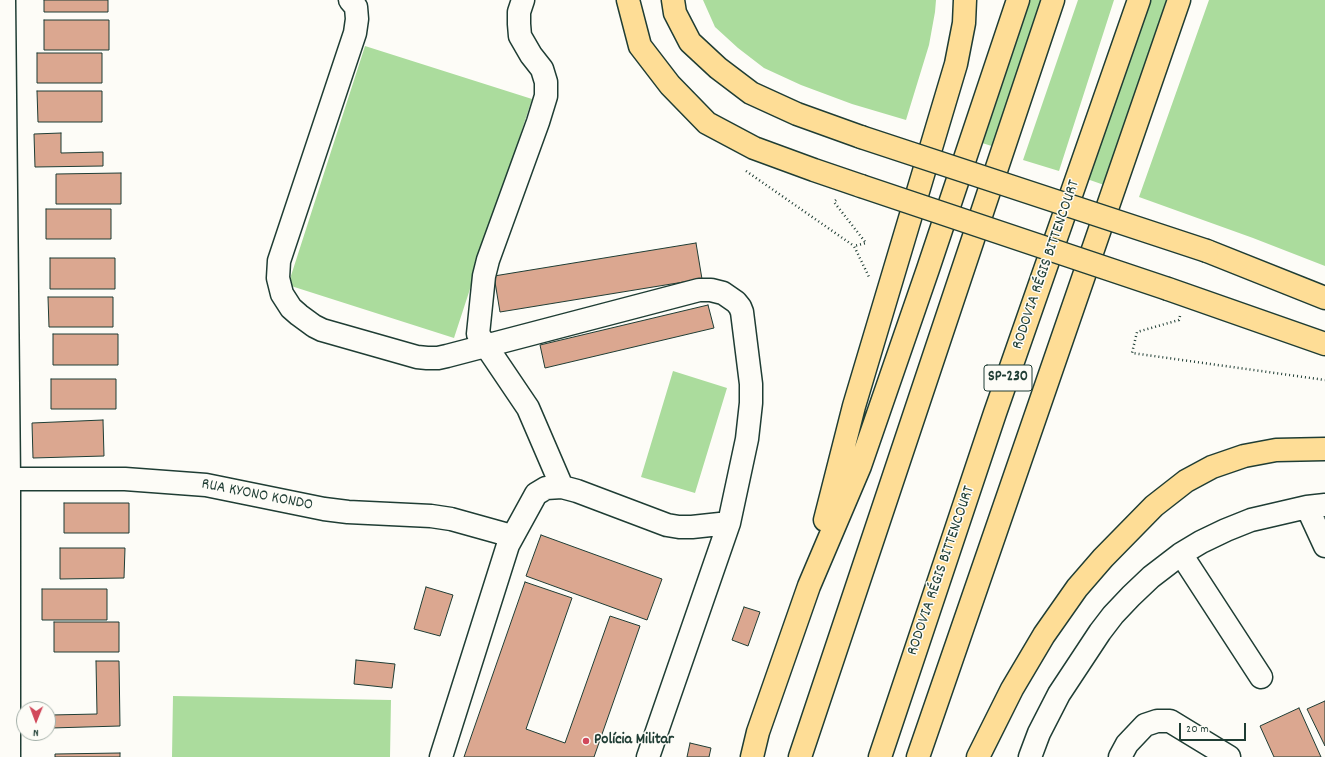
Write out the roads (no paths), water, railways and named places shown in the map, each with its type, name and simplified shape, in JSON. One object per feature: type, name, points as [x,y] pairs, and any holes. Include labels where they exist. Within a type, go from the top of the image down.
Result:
[{"type":"main road","points":[[628,0],[640,46],[670,85],[707,123],[754,148],[814,170],[1178,292],[1325,344]]},
{"type":"main road","points":[[673,0],[675,13],[690,42],[718,68],[751,93],[797,114],[861,137],[1207,251],[1325,298]]},
{"type":"main road","points":[[809,586],[854,406],[956,64],[964,23],[965,0]]},
{"type":"main road","points":[[752,757],[758,732],[809,586],[860,466],[1018,0]]},
{"type":"main road","points":[[800,757],[1053,0]]},
{"type":"main road","name":"RODOVIA RÉGIS BITTENCOURT","points":[[880,757],[995,413],[1139,0]]},
{"type":"main road","points":[[918,757],[1179,0]]},
{"type":"main road","points":[[978,757],[1012,689],[1044,636],[1077,588],[1103,558],[1154,506],[1186,481],[1212,467],[1244,456],[1276,450],[1325,449]]},
{"type":"street","points":[[4,0],[4,479],[9,757]]},
{"type":"street","points":[[350,0],[356,7],[357,20],[355,34],[279,260],[278,278],[282,294],[291,308],[299,315],[322,330],[417,357],[438,358],[700,290],[717,291],[728,296],[740,307],[744,320],[751,384],[751,403],[747,439],[729,523],[648,757]]},
{"type":"street","points":[[523,0],[519,12],[518,24],[520,36],[530,55],[542,69],[546,82],[546,96],[488,260],[484,276],[478,334],[528,408],[562,487]]},
{"type":"street","name":"RUA KYONO KONDO","points":[[4,479],[124,479],[206,485],[324,509],[348,512],[431,516],[451,519],[512,536]]},
{"type":"street","points":[[440,757],[508,545],[536,494],[546,488],[562,487],[679,527],[729,523]]},
{"type":"street","points":[[1030,757],[1039,733],[1060,694],[1105,626],[1131,596],[1151,577],[1182,554],[1201,542],[1232,527],[1252,520],[1316,506],[1325,546]]},
{"type":"street","points":[[1182,554],[1261,677]]},
{"type":"street","points":[[1120,757],[1127,744],[1145,725],[1157,721],[1170,721],[1229,757]]},
{"type":"place","name":"Polícia Militar","points":[[586,741]]}]
